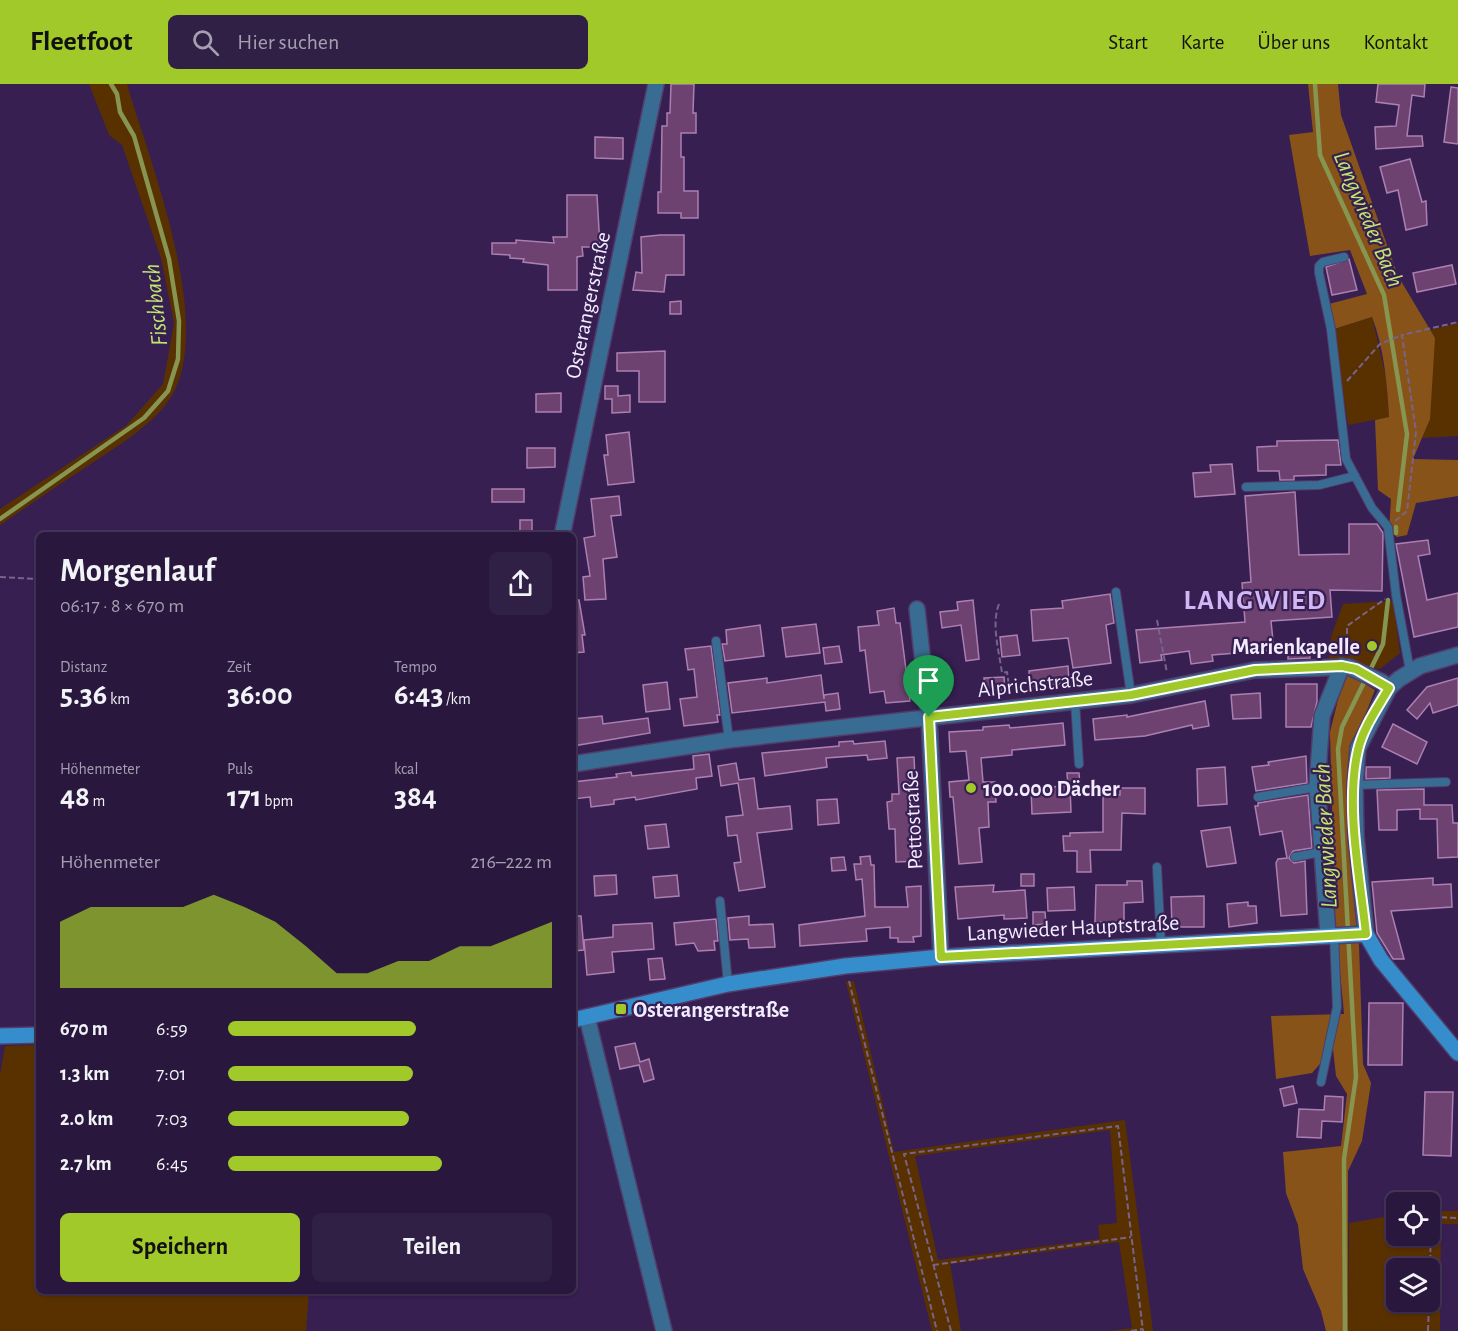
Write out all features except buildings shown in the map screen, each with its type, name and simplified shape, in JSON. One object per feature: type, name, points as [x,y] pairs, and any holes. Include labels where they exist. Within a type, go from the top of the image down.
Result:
[{"type":"street","name":"Osterangerstraße","points":[[563,532],[656,84]]},
{"type":"street","name":"Pettostraße","points":[[917,609],[929,717],[941,957]]},
{"type":"street","points":[[1458,655],[1410,671],[1386,685],[1358,748],[1355,784],[1362,934],[1458,1053]]},
{"type":"street","name":"Alprichstraße","points":[[576,764],[729,740],[1131,695],[1255,670],[1349,668],[1386,685]]},
{"type":"street","points":[[1331,934],[1321,852],[1317,787],[1322,716],[1349,668]]},
{"type":"street","name":"Langwieder Hauptstraße","points":[[580,1019],[728,984],[845,966],[941,957],[1362,934]]},
{"type":"street","points":[[580,1019],[664,1331]]},
{"type":"street","points":[[0,1036],[36,1035]]},
{"type":"lane","points":[[1344,257],[1323,262],[1319,273],[1331,329],[1346,459],[1372,508],[1388,527],[1396,595],[1410,671]]},
{"type":"lane","points":[[1246,487],[1319,485],[1355,476]]},
{"type":"lane","points":[[1116,592],[1131,695]]},
{"type":"lane","points":[[716,641],[729,740]]},
{"type":"lane","points":[[1075,701],[1079,764]]},
{"type":"lane","points":[[1355,784],[1446,782]]},
{"type":"lane","points":[[1258,797],[1317,787]]},
{"type":"lane","points":[[1295,857],[1321,852]]},
{"type":"lane","points":[[1157,867],[1161,944]]},
{"type":"lane","points":[[720,901],[728,984]]},
{"type":"lane","points":[[1321,1082],[1337,1008],[1331,934]]},
{"type":"path","points":[[1343,386],[1380,344],[1401,336],[1458,322]]},
{"type":"path","points":[[1388,527],[1407,511],[1416,432],[1401,336]]},
{"type":"path","points":[[0,577],[36,579]]},
{"type":"path","points":[[1349,668],[1346,658],[1347,626],[1396,595]]},
{"type":"path","points":[[999,604],[995,613],[996,633],[1002,673],[1007,672],[1011,708]]},
{"type":"path","points":[[1157,620],[1169,687]]},
{"type":"path","points":[[845,966],[938,1331]]},
{"type":"path","points":[[951,1331],[904,1154],[1118,1126],[1143,1330],[1131,1331]]},
{"type":"path","points":[[1430,1258],[1431,1217],[1458,1218]]},
{"type":"path","points":[[933,1265],[1131,1237]]},
{"type":"path","points":[[1428,1331],[1429,1312]]},
{"type":"shaded area","points":[[89,84],[127,84],[164,203],[176,250],[184,296],[186,340],[180,378],[163,408],[140,430],[0,525],[0,509],[127,425],[163,384],[174,323],[161,258],[122,145],[109,135]]},
{"type":"shaded area","points":[[1308,84],[1338,84],[1341,115],[1398,276],[1435,338],[1430,419],[1413,459],[1458,460],[1458,496],[1416,503],[1407,535],[1397,537],[1389,531],[1391,499],[1378,490],[1375,420],[1389,417],[1384,366],[1372,317],[1334,329],[1329,304],[1367,294],[1350,250],[1310,256],[1289,135],[1313,132]]},
{"type":"shaded area","points":[[1372,317],[1386,378],[1389,417],[1348,425],[1334,329]]},
{"type":"shaded area","points":[[1458,323],[1458,436],[1422,438],[1430,418],[1430,330]]},
{"type":"shaded area","points":[[1393,601],[1400,653],[1380,669],[1329,659],[1331,637],[1343,604]]},
{"type":"shaded area","points":[[1345,672],[1375,690],[1356,738],[1351,846],[1359,945],[1363,1064],[1371,1083],[1362,1141],[1348,1171],[1348,1331],[1326,1331],[1321,1311],[1303,1269],[1298,1225],[1286,1193],[1283,1152],[1341,1146],[1347,1094],[1336,1076],[1333,1049],[1312,1073],[1276,1079],[1271,1016],[1344,1014],[1335,919],[1330,732]]},
{"type":"shaded area","points":[[854,981],[894,1152],[1125,1120],[1153,1331],[1111,1331],[1132,1328],[1119,1242],[950,1264],[961,1331],[932,1331],[846,982]],"holes":[[[1110,1130],[1117,1223],[1098,1225],[1100,1239],[938,1260],[915,1156]]]},
{"type":"shaded area","points":[[36,1045],[36,1294],[309,1294],[306,1331],[0,1331],[0,1075],[5,1046]]},
{"type":"shaded area","points":[[1440,1211],[1458,1211],[1458,1224],[1441,1224],[1440,1331],[1348,1331],[1349,1223],[1386,1217],[1386,1246],[1440,1246]]},
{"type":"waterway","name":"Fischbach","points":[[0,519],[144,418],[168,391],[178,359],[179,321],[169,259],[134,136],[120,112],[117,94],[111,84]]},
{"type":"waterway","name":"Langwieder Bach","points":[[1315,84],[1320,155],[1384,295],[1407,434],[1398,510]]},
{"type":"waterway","name":"Langwieder Bach","points":[[1396,527],[1396,533]]},
{"type":"waterway","name":"Langwieder Bach","points":[[1345,1331],[1344,1159],[1356,1077],[1338,749],[1342,727],[1383,644],[1388,600]]},
{"type":"place","name":"Marienkapelle","points":[[1372,646]]},
{"type":"place","name":"100.000 Dächer","points":[[971,788]]},
{"type":"place","name":"Osterangerstraße","points":[[621,1009]]},
{"type":"district","name":"LANGWIED","points":[[1255,599]]},
{"type":"route","points":[[1342,666],[1356,669],[1389,688],[1363,736],[1358,748],[1356,764],[1356,837],[1366,934],[1328,934],[941,957],[929,717],[1131,695],[1255,670],[1342,666]]}]
